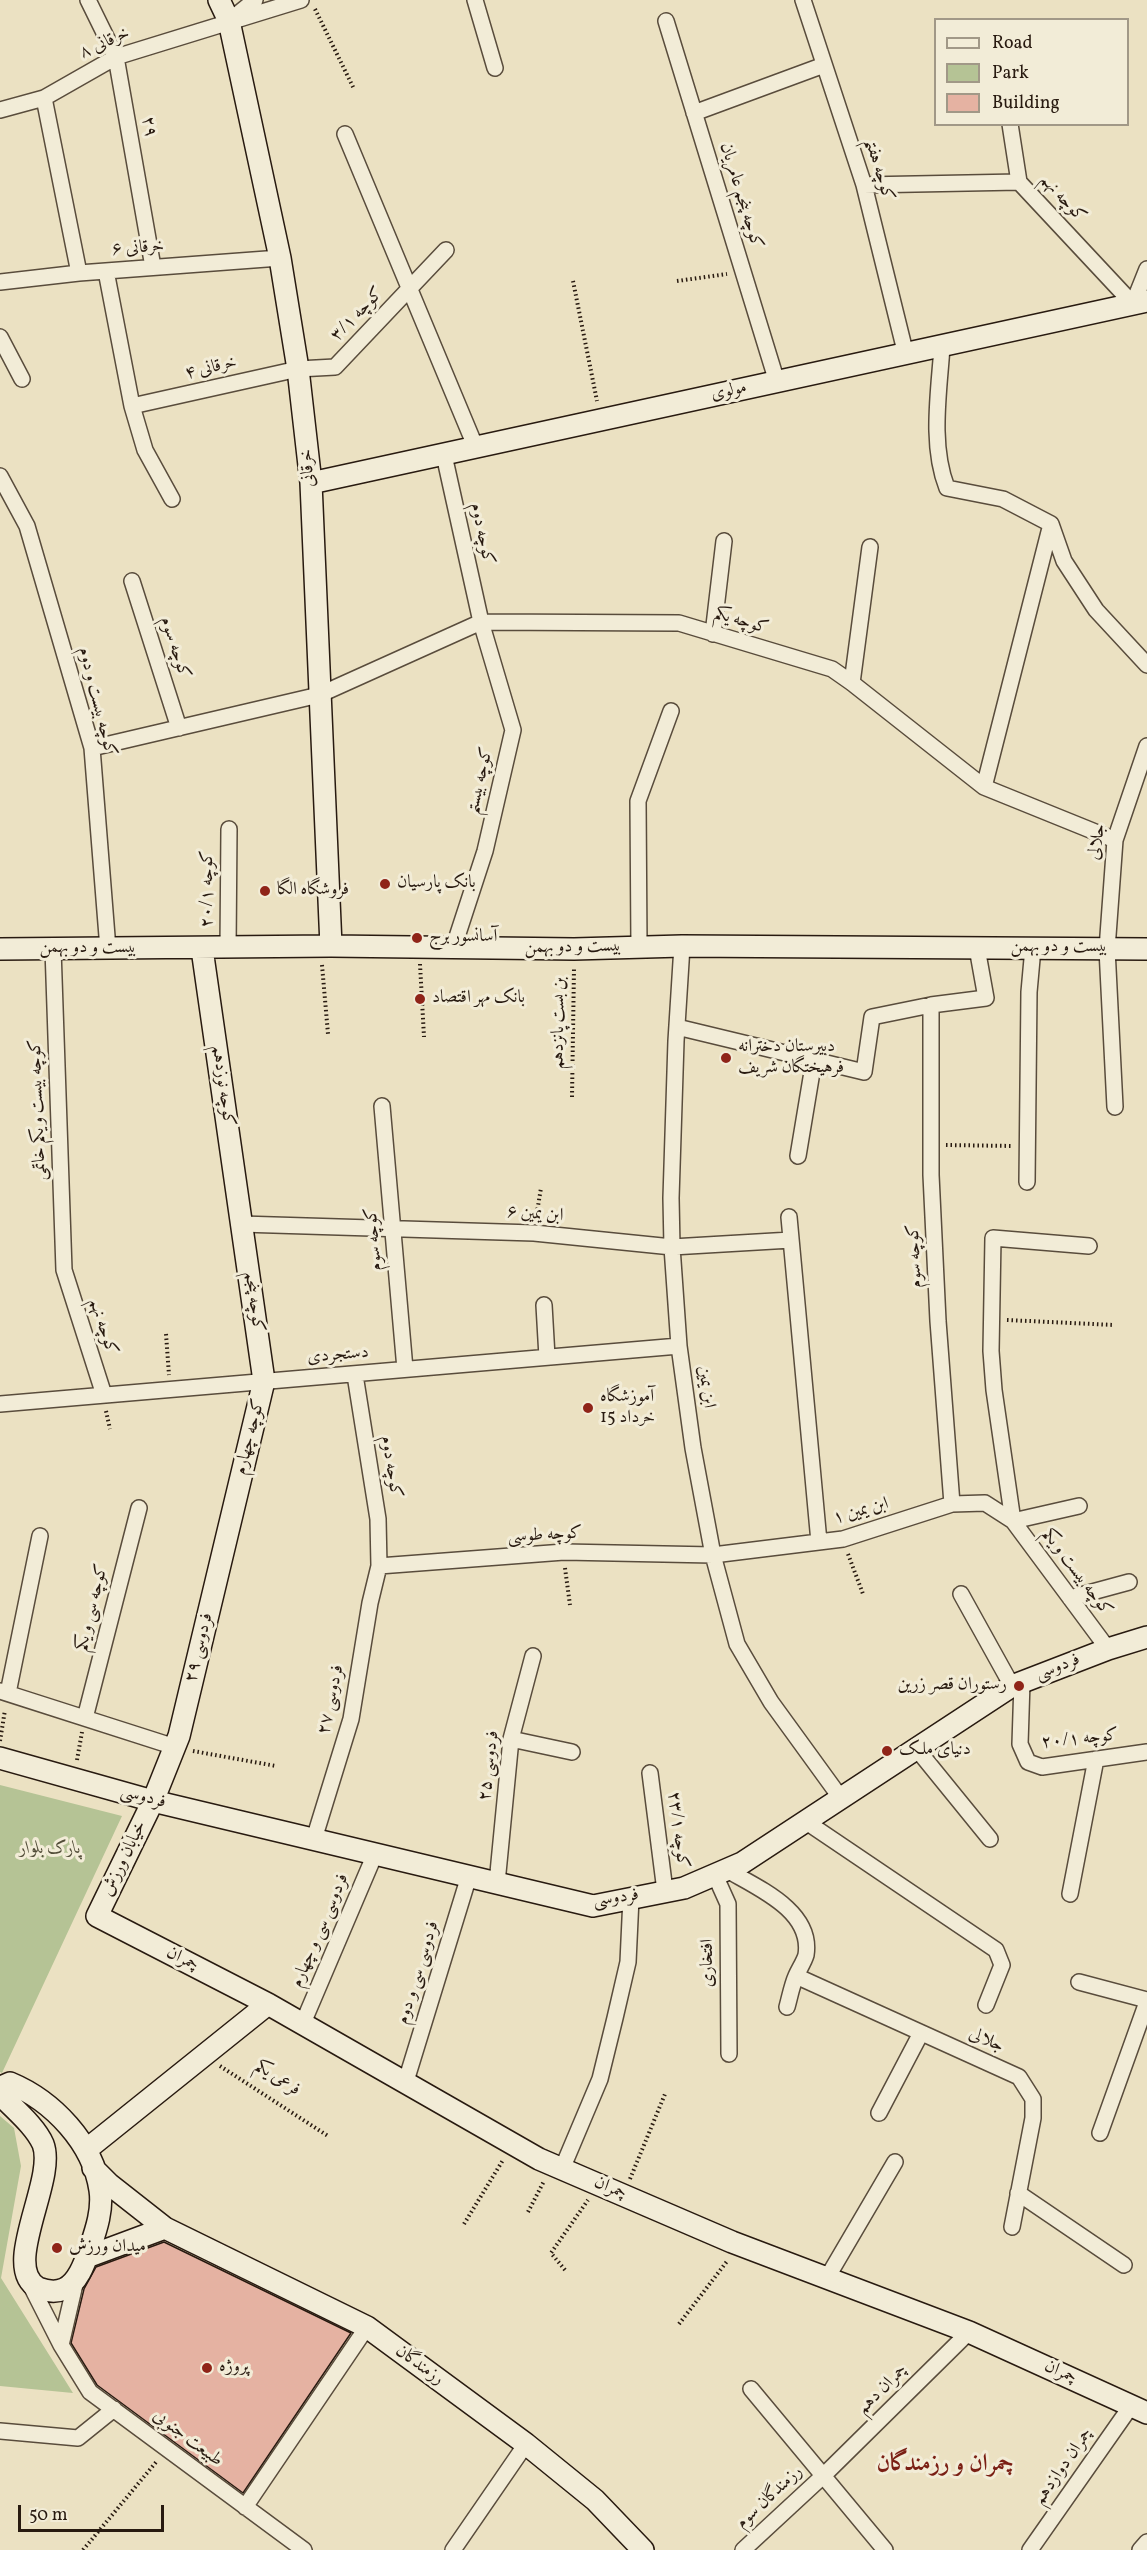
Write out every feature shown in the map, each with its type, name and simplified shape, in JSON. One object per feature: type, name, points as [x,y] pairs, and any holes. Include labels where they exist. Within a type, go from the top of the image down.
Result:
[{"type":"street","name":"۲۹","points":[[88,0],[116,57],[153,267]]},
{"type":"street","name":"خرقانی","points":[[219,0],[230,21],[280,258],[298,369],[311,483],[326,946]]},
{"type":"street","points":[[230,21],[255,0]]},
{"type":"street","name":"خرقانی ۸","points":[[0,110],[44,98],[116,57],[301,0]]},
{"type":"street","points":[[475,0],[495,68]]},
{"type":"street","name":"کوچه هفتم","points":[[803,0],[864,185],[906,355]]},
{"type":"street","name":"کوچه پنجم عامریان","points":[[666,21],[777,382]]},
{"type":"street","points":[[694,113],[824,65]]},
{"type":"street","points":[[44,98],[79,273]]},
{"type":"street","points":[[1010,126],[1018,182]]},
{"type":"street","points":[[345,134],[476,448]]},
{"type":"street","name":"کوچه نهم","points":[[864,185],[1018,182],[1140,302]]},
{"type":"street","points":[[410,290],[446,250]]},
{"type":"street","name":"خرقانی ۶","points":[[0,282],[79,273],[280,258]]},
{"type":"street","points":[[1140,302],[1147,269]]},
{"type":"street","points":[[106,271],[132,406],[145,450],[172,499]]},
{"type":"street","name":"کوچه ۳/۱","points":[[298,369],[335,367],[410,290]]},
{"type":"street","name":"مولوی","points":[[311,483],[906,355],[1140,302]]},
{"type":"street","points":[[0,337],[22,380]]},
{"type":"street","points":[[942,347],[938,416],[940,471],[947,488],[1003,499],[1051,524],[1064,561],[1096,610],[1147,665]]},
{"type":"street","name":"خرقانی ۴","points":[[132,406],[298,369]]},
{"type":"street","name":"کوچه دوم","points":[[444,455],[481,622]]},
{"type":"street","name":"کوچه بیست و دوم","points":[[0,476],[27,526],[92,748],[108,949]]},
{"type":"street","points":[[984,787],[1051,524]]},
{"type":"street","points":[[713,634],[724,541]]},
{"type":"street","points":[[852,683],[870,547]]},
{"type":"street","name":"کوچه سوم","points":[[132,581],[179,728]]},
{"type":"street","name":"کوچه یکم","points":[[319,694],[481,622],[679,623],[832,669],[984,787],[1114,840]]},
{"type":"street","name":"کوچه بیستم","points":[[453,949],[485,851],[513,730],[481,622]]},
{"type":"street","points":[[92,748],[319,694]]},
{"type":"street","points":[[639,947],[638,801],[670,711]]},
{"type":"street","name":"جلالی","points":[[1115,1107],[1107,949],[1114,840],[1147,746]]},
{"type":"street","name":"کوچه ۲۰/۱","points":[[228,948],[229,829]]},
{"type":"street","name":"بیست و دو بهمن","points":[[0,949],[202,949],[326,946],[574,949],[682,946],[1147,949]]},
{"type":"street","name":"ابن یمین","points":[[682,946],[676,1027],[671,1198],[672,1247],[680,1346],[693,1448],[713,1555],[738,1644],[771,1702],[840,1797]]},
{"type":"street","points":[[676,1027],[864,1072],[872,1017],[931,1005],[986,998],[977,948]]},
{"type":"street","points":[[1027,1182],[1029,992],[1033,948]]},
{"type":"street","name":"کوچه بیست و یکم خاتمی","points":[[53,949],[64,1270]]},
{"type":"street","name":"کوچه نوزدهم","points":[[202,949],[242,1224]]},
{"type":"street","name":"کوچه سوم","points":[[931,1005],[930,1144],[938,1321],[952,1504]]},
{"type":"street","points":[[798,1156],[814,1060]]},
{"type":"street","name":"کوچه سوم","points":[[382,1106],[395,1229],[405,1369]]},
{"type":"street","points":[[789,1217],[819,1542]]},
{"type":"street","points":[[242,1224],[395,1229]]},
{"type":"street","name":"کوچه پنجم","points":[[242,1224],[264,1381]]},
{"type":"street","name":"ابن یمین ۶","points":[[395,1229],[534,1233],[672,1247],[791,1240]]},
{"type":"street","points":[[1079,1506],[1013,1521],[994,1390],[993,1238],[1089,1246]]},
{"type":"street","name":"کوچه نهم","points":[[64,1270],[104,1395]]},
{"type":"street","points":[[544,1305],[547,1358]]},
{"type":"street","name":"دستجردی","points":[[0,1404],[680,1346]]},
{"type":"street","name":"کوچه دوم","points":[[355,1375],[378,1519],[379,1566]]},
{"type":"street","name":"کوچه چهارم","points":[[237,1492],[264,1381]]},
{"type":"street","name":"فردوسی ۲۹","points":[[153,1801],[175,1748],[237,1492]]},
{"type":"street","name":"ابن یمین ۱","points":[[713,1555],[843,1539],[952,1504],[985,1503],[1013,1521]]},
{"type":"street","name":"کوچه سی و یکم","points":[[85,1718],[139,1508]]},
{"type":"street","name":"کوچه بیست و یکم","points":[[1013,1521],[1108,1649]]},
{"type":"street","points":[[40,1536],[4,1692],[175,1748]]},
{"type":"street","name":"کوچه طوسی","points":[[379,1566],[564,1552],[713,1555]]},
{"type":"street","name":"فردوسی ۲۷","points":[[314,1839],[351,1719],[370,1603],[379,1566]]},
{"type":"street","points":[[1070,1598],[1129,1582]]},
{"type":"street","points":[[961,1594],[1017,1684]]},
{"type":"street","name":"فردوسی","points":[[0,1758],[153,1801],[593,1906],[684,1888],[742,1863],[840,1797],[1017,1684],[1108,1649],[1147,1637]]},
{"type":"street","name":"فردوسی ۲۵","points":[[497,1883],[511,1739],[533,1656]]},
{"type":"street","name":"کوچه ۲۰/۱","points":[[1017,1684],[1020,1744],[1028,1762],[1042,1767],[1147,1752]]},
{"type":"street","points":[[511,1739],[573,1752]]},
{"type":"street","points":[[916,1748],[990,1839]]},
{"type":"street","points":[[1070,1894],[1096,1759]]},
{"type":"street","name":"کوچه ۲۳/۱","points":[[650,1773],[665,1892]]},
{"type":"street","name":"خیابان ورزش","points":[[97,1916],[153,1801]]},
{"type":"street","points":[[805,1821],[996,1950],[1002,1965],[986,2005]]},
{"type":"street","name":"فردوسی سی و چهارم","points":[[303,2024],[375,1854]]},
{"type":"street","points":[[721,1872],[778,1900],[794,1916],[806,1935],[806,1956],[796,1976],[787,2007]]},
{"type":"street","name":"افتخاری","points":[[721,1872],[728,1904],[729,2054]]},
{"type":"street","name":"فردوسی سی و دوم","points":[[406,2081],[469,1876]]},
{"type":"street","points":[[557,2167],[600,2079],[628,1962],[631,1898]]},
{"type":"street","name":"چمران","points":[[97,1916],[268,2004],[557,2167],[739,2245],[969,2332],[1139,2409]]},
{"type":"street","name":"جلالی","points":[[796,1976],[1019,2077],[1033,2099],[1033,2118],[1012,2227]]},
{"type":"street","points":[[1079,1982],[1147,2001],[1100,2133]]},
{"type":"street","points":[[90,2159],[204,2055],[268,2004]]},
{"type":"street","points":[[879,2113],[921,2032]]},
{"type":"street","points":[[60,2345],[76,2280],[97,2227],[100,2191],[90,2159],[55,2110],[22,2087],[10,2083],[1,2086],[2,2096],[28,2123],[43,2144],[45,2160],[41,2184],[22,2232],[22,2271],[29,2283],[52,2292],[64,2289],[76,2280]]},
{"type":"street","name":"رزمندگان","points":[[90,2159],[109,2184],[165,2228],[367,2327],[526,2444],[595,2500],[643,2550]]},
{"type":"street","points":[[827,2278],[895,2162]]},
{"type":"street","points":[[1018,2193],[1124,2265]]},
{"type":"street","points":[[87,2257],[165,2228]]},
{"type":"street","name":"طبیعت جنوبی","points":[[29,2283],[60,2345],[90,2392],[304,2550]]},
{"type":"street","points":[[245,2506],[367,2327]]},
{"type":"street","name":"چمران دهم","points":[[824,2475],[969,2332]]},
{"type":"street","points":[[751,2389],[885,2550]]},
{"type":"street","points":[[0,2430],[78,2438],[114,2409]]},
{"type":"street","name":"چمران دوازدهم","points":[[1030,2550],[1139,2409]]},
{"type":"street","points":[[453,2550],[526,2444]]},
{"type":"street","name":"رزمندگان سوم","points":[[743,2550],[824,2475]]},
{"type":"street","points":[[1140,2550],[1147,2542]]},
{"type":"path","points":[[311,0],[354,89]]},
{"type":"path","points":[[677,281],[743,272]]},
{"type":"path","points":[[573,281],[601,421]]},
{"type":"path","points":[[326,946],[328,1034]]},
{"type":"path","points":[[420,948],[424,1037]]},
{"type":"path","name":"بن بست پانزدهم","points":[[572,1097],[574,949]]},
{"type":"path","points":[[930,1144],[1026,1146]]},
{"type":"path","points":[[534,1233],[541,1188]]},
{"type":"path","points":[[992,1319],[1114,1325]]},
{"type":"path","points":[[166,1334],[171,1389]]},
{"type":"path","points":[[843,1539],[863,1594]]},
{"type":"path","points":[[564,1552],[570,1605]]},
{"type":"path","points":[[0,1742],[4,1692]]},
{"type":"path","points":[[73,1779],[85,1718]]},
{"type":"path","points":[[175,1748],[276,1766]]},
{"type":"path","name":"فرعی یکم","points":[[204,2055],[328,2136]]},
{"type":"path","points":[[623,2195],[664,2094]]},
{"type":"path","points":[[464,2224],[513,2144]]},
{"type":"path","points":[[528,2212],[557,2167]]},
{"type":"path","points":[[565,2270],[551,2253],[598,2184]]},
{"type":"path","points":[[679,2324],[739,2245]]},
{"type":"path","points":[[83,2550],[167,2448]]},
{"type":"green space","name":"پارک بلوار","points":[[0,1785],[122,1816],[2,2073],[0,2072]]},
{"type":"green space","points":[[0,2116],[14,2128],[21,2166],[1,2278],[73,2393],[0,2386]]},
{"type":"building","name":"پروژه","points":[[164,2242],[351,2333],[243,2493],[97,2385],[71,2343],[84,2289],[96,2267]]},
{"type":"place","name":"بانک پارسیان","points":[[385,884]]},
{"type":"place","name":"فروشگاه الگا","points":[[265,891]]},
{"type":"place","name":"آسانسور برج","points":[[417,938]]},
{"type":"place","name":"بانک مهر اقتصاد","points":[[420,999]]},
{"type":"place","name":"دبیرستان دخترانه فرهیختگان شریف","points":[[726,1058]]},
{"type":"place","name":"آموزشگاه 15 خرداد","points":[[588,1408]]},
{"type":"place","name":"رستوران قصر زرین","points":[[1019,1686]]},
{"type":"place","name":"دنیای ملک","points":[[887,1751]]},
{"type":"place","name":"میدان ورزش","points":[[57,2248]]},
{"type":"place","name":"پروژه","points":[[207,2368]]},
{"type":"district","name":"چمران و رزمندگان","points":[[945,2466]]}]
